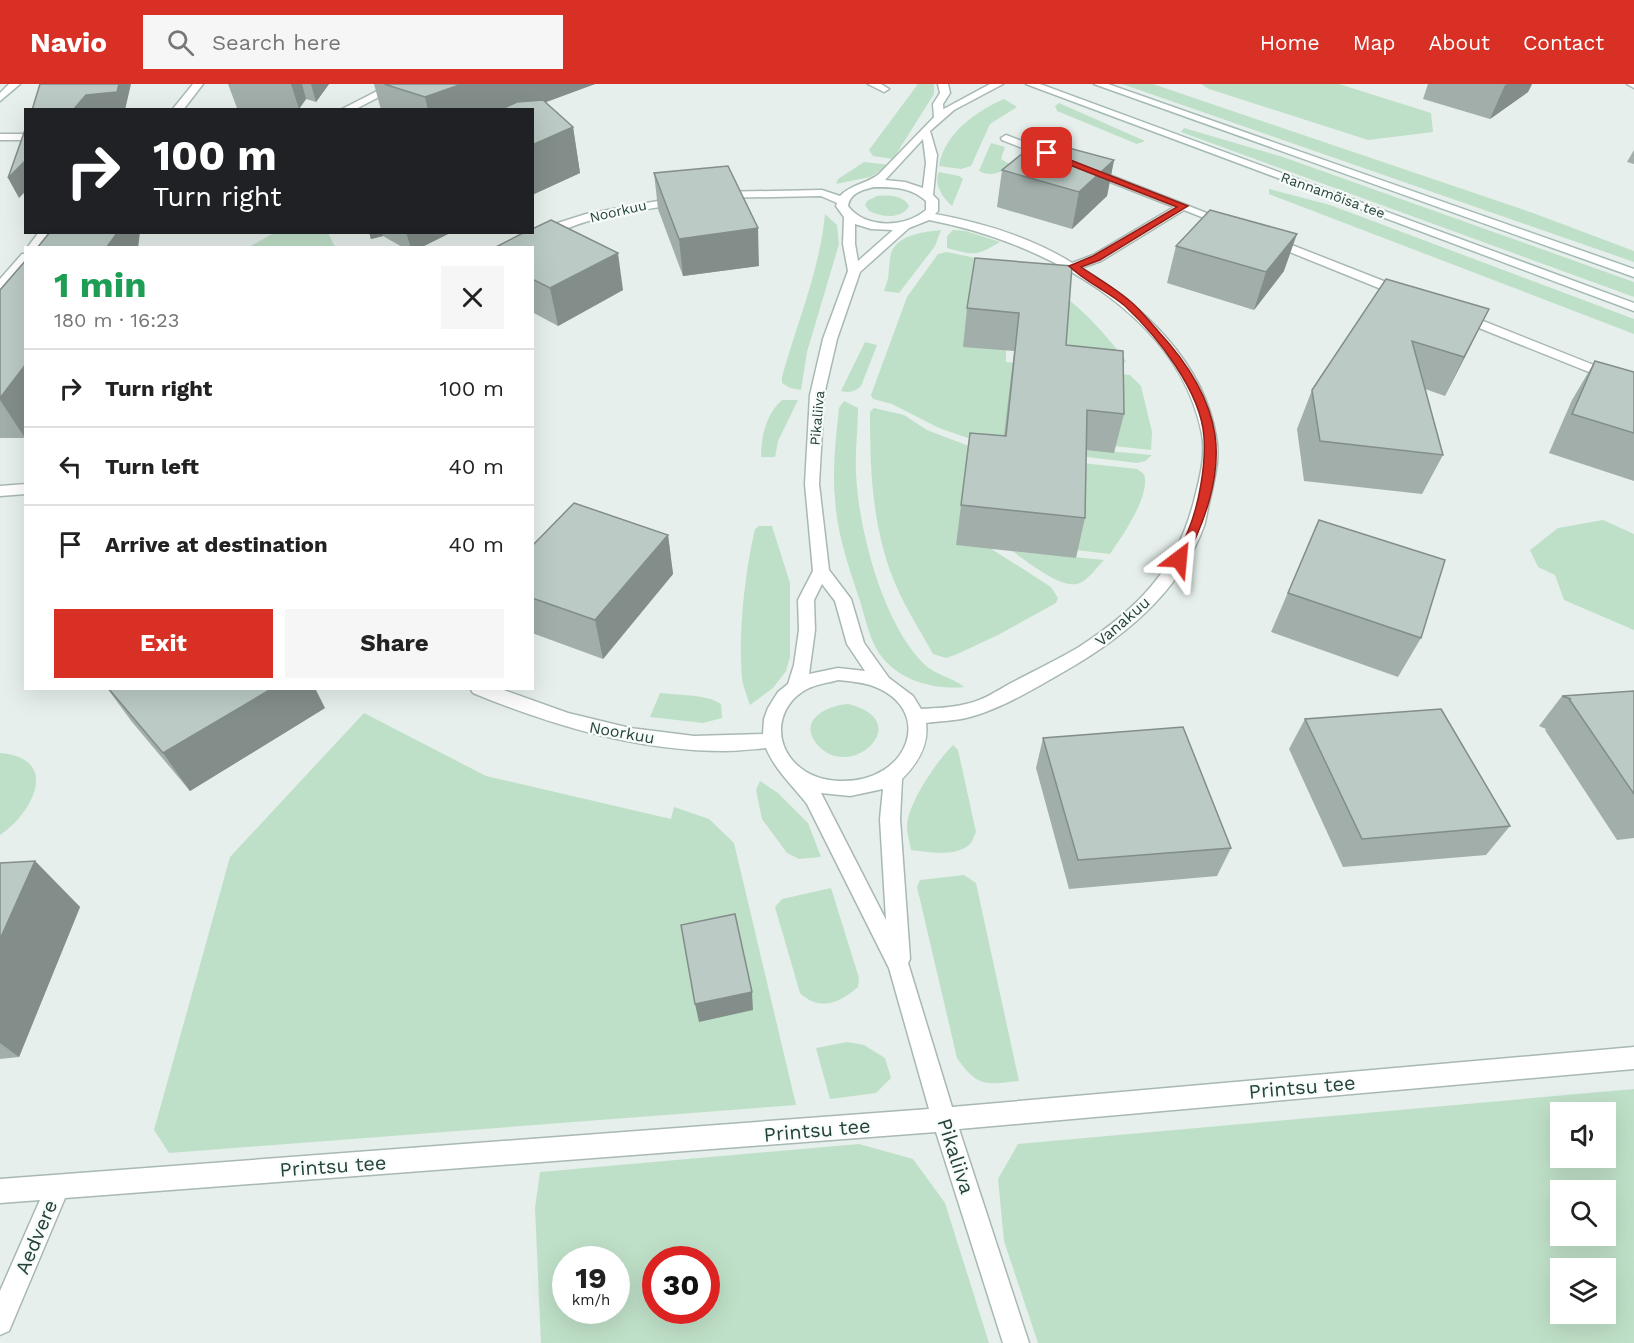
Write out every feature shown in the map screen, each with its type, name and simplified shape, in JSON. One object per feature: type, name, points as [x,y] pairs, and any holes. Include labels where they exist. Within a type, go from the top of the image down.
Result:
[{"type":"street","points":[[0,98],[15,84]]},
{"type":"street","points":[[179,108],[198,84]]},
{"type":"street","points":[[349,108],[399,84]]},
{"type":"street","points":[[873,84],[884,88]]},
{"type":"street","points":[[939,117],[938,104],[945,93],[943,84]]},
{"type":"street","points":[[874,184],[889,172],[939,117],[968,98],[998,84]]},
{"type":"street","name":"Rannamõisa tee","points":[[1031,84],[1634,307]]},
{"type":"street","name":"Rannamõisa tee","points":[[1099,84],[1634,273]]},
{"type":"street","points":[[854,271],[904,226],[928,216],[933,206],[927,195],[932,160],[925,131]]},
{"type":"street","points":[[0,137],[24,137]]},
{"type":"street","points":[[1006,138],[1236,227]]},
{"type":"street","points":[[904,226],[874,226],[850,217],[844,212],[843,201],[854,190],[874,184],[904,185],[927,195]]},
{"type":"street","name":"Noorkuu","points":[[509,246],[554,227],[651,203],[702,197],[822,193],[843,201]]},
{"type":"street","points":[[1074,266],[1097,258],[1183,206]]},
{"type":"street","name":"Vanakuu","points":[[915,717],[973,709],[1061,667],[1111,635],[1157,591],[1172,570],[1195,531],[1208,477],[1209,436],[1194,389],[1185,372],[1128,303],[1074,266],[953,219],[928,216]]},
{"type":"street","points":[[850,217],[849,244],[854,271]]},
{"type":"street","points":[[35,246],[44,234]]},
{"type":"street","points":[[1256,235],[1419,300]]},
{"type":"street","points":[[0,286],[24,259]]},
{"type":"street","name":"Pikaliiva","points":[[820,571],[812,484],[817,395],[830,339],[854,271]]},
{"type":"street","points":[[1440,308],[1634,386]]},
{"type":"street","points":[[0,491],[24,489]]},
{"type":"street","points":[[796,687],[803,665],[807,630],[806,600],[820,571],[843,599],[856,644],[883,683]]},
{"type":"street","points":[[838,674],[861,676],[883,683],[908,703],[915,717],[919,732],[916,748],[907,763],[893,776],[871,786],[845,789],[820,786],[797,776],[780,760],[771,741],[770,726],[774,711],[783,698],[796,687],[816,678],[838,674]]},
{"type":"street","name":"Noorkuu","points":[[484,690],[587,726],[663,739],[725,744],[771,741]]},
{"type":"street","name":"Pikaliiva","points":[[797,776],[814,799],[899,967],[944,1119],[1016,1343]]},
{"type":"street","name":"Pikaliiva","points":[[893,776],[890,819],[899,967]]},
{"type":"street","name":"Printsu tee","points":[[0,1191],[822,1131],[1634,1058]]},
{"type":"street","name":"Aedvere","points":[[0,1322],[58,1186]]},
{"type":"green space","points":[[918,84],[934,84],[934,94],[893,159],[873,156],[869,150]]},
{"type":"green space","points":[[1122,84],[1153,84],[1533,213],[1634,251],[1634,262]]},
{"type":"green space","points":[[1201,84],[1339,84],[1431,113],[1433,132],[1368,140],[1209,89]]},
{"type":"green space","points":[[1004,99],[1017,107],[990,124],[971,166],[961,169],[939,166],[942,154],[954,134],[972,117]]},
{"type":"green space","points":[[1059,103],[1145,141],[1137,144],[1057,111],[1055,106]]},
{"type":"green space","points":[[1184,128],[1283,157],[1634,282],[1634,297],[1181,132]]},
{"type":"green space","points":[[991,143],[1005,147],[1001,159],[1011,165],[1000,172],[987,174],[979,171]]},
{"type":"green space","points":[[864,162],[890,165],[870,177],[836,184],[838,179]]},
{"type":"green space","points":[[939,172],[963,179],[952,206],[942,195],[938,186]]},
{"type":"green space","points":[[1269,189],[1330,205],[1634,319],[1634,334],[1269,194]]},
{"type":"green space","points":[[877,196],[899,198],[909,206],[901,214],[896,215],[885,216],[874,213],[869,211],[865,205],[867,201]]},
{"type":"green space","points":[[825,214],[837,225],[839,244],[807,352],[801,390],[790,388],[782,383],[782,377],[813,276]]},
{"type":"green space","points":[[941,230],[935,246],[899,293],[884,291],[892,250],[897,244],[910,236]]},
{"type":"green space","points":[[953,230],[966,231],[1000,242],[974,253],[947,248],[947,236]]},
{"type":"green space","points":[[272,234],[328,234],[334,246],[251,246]]},
{"type":"green space","points":[[947,252],[1021,271],[1059,292],[1083,312],[1126,361],[1122,366],[1062,348],[1006,350],[1006,362],[1130,375],[1141,386],[1152,432],[1151,450],[1004,441],[988,445],[939,428],[892,404],[873,399],[871,395],[907,297],[938,254]]},
{"type":"green space","points":[[865,342],[877,345],[861,386],[852,392],[841,391]]},
{"type":"green space","points":[[782,400],[798,400],[778,441],[775,457],[761,457],[768,419]]},
{"type":"green space","points":[[844,401],[858,408],[856,464],[858,495],[868,547],[885,601],[909,647],[924,664],[964,687],[928,685],[906,676],[887,662],[873,641],[844,551],[836,512],[835,453],[839,408]]},
{"type":"green space","points":[[874,408],[904,415],[927,430],[974,448],[1000,454],[1137,469],[1144,474],[1143,493],[1134,516],[1110,554],[1076,550],[990,548],[1051,587],[1058,598],[1056,603],[998,635],[955,655],[946,658],[933,654],[898,590],[881,540],[874,498],[871,455],[870,412]]},
{"type":"green space","points":[[1062,447],[1152,455],[1145,461],[1137,463],[1062,454]]},
{"type":"green space","points":[[1603,520],[1634,534],[1634,630],[1564,600],[1555,575],[1538,567],[1530,550],[1558,528]]},
{"type":"green space","points":[[759,526],[772,526],[790,583],[790,657],[786,671],[773,688],[750,705],[742,678],[742,623],[751,546],[755,529]]},
{"type":"green space","points":[[1012,551],[1104,560],[1087,579],[1072,584],[1054,579]]},
{"type":"green space","points":[[660,693],[711,699],[721,704],[722,718],[703,723],[650,717]]},
{"type":"green space","points":[[848,704],[868,712],[877,723],[878,735],[871,746],[859,754],[844,757],[829,754],[816,743],[811,735],[813,721],[818,715],[832,707]]},
{"type":"green space","points":[[364,713],[486,776],[671,819],[674,807],[709,819],[734,843],[796,1105],[169,1153],[154,1130],[230,857]]},
{"type":"green space","points":[[953,745],[958,750],[976,832],[970,844],[956,851],[941,853],[911,850],[907,827],[912,807],[931,772]]},
{"type":"green space","points":[[0,753],[19,757],[30,765],[36,775],[31,801],[12,825],[0,835]]},
{"type":"green space","points":[[760,781],[778,793],[808,823],[821,857],[799,859],[787,853],[762,819],[756,790]]},
{"type":"green space","points":[[964,875],[976,883],[1019,1081],[983,1082],[970,1074],[957,1058],[917,887],[920,880]]},
{"type":"green space","points":[[831,888],[859,978],[858,987],[851,993],[837,1001],[822,1004],[807,999],[800,993],[775,907],[782,899]]},
{"type":"green space","points":[[847,1042],[864,1045],[885,1058],[891,1078],[876,1093],[830,1099],[816,1048]]},
{"type":"green space","points":[[1634,1089],[1634,1343],[1038,1343],[1004,1241],[998,1179],[1018,1144]]},
{"type":"green space","points":[[859,1144],[913,1159],[945,1203],[989,1343],[541,1343],[535,1208],[540,1172]]},
{"type":"building","points":[[40,84],[119,84],[117,92],[86,95],[75,108],[33,108]]},
{"type":"building","points":[[384,84],[462,84],[425,97]]},
{"type":"building","points":[[543,100],[573,127],[534,144],[534,108],[504,108],[517,102]]},
{"type":"building","points":[[24,133],[24,162],[8,178]]},
{"type":"building","points":[[1039,140],[1114,160],[1079,192],[1002,170]]},
{"type":"building","points":[[728,166],[758,228],[679,239],[654,173]]},
{"type":"building","points":[[1210,210],[1297,234],[1266,272],[1176,246]]},
{"type":"building","points":[[551,220],[618,253],[550,288],[534,280],[534,246],[498,246],[521,234],[534,234],[534,228]]},
{"type":"building","points":[[48,234],[116,234],[108,246],[39,246]]},
{"type":"building","points":[[975,258],[1072,266],[1066,345],[1123,351],[1124,414],[1087,410],[1085,518],[961,505],[970,433],[1006,436],[1019,313],[967,308]]},
{"type":"building","points":[[24,262],[24,367],[0,398],[0,290]]},
{"type":"building","points":[[1386,279],[1489,309],[1464,357],[1412,341],[1443,455],[1320,441],[1312,390]]},
{"type":"building","points":[[1595,361],[1634,372],[1634,433],[1572,414]]},
{"type":"building","points":[[574,503],[668,535],[595,620],[534,599],[534,544]]},
{"type":"building","points":[[1319,520],[1445,560],[1421,638],[1288,593]]},
{"type":"building","points":[[110,690],[270,690],[163,753]]},
{"type":"building","points":[[1634,691],[1634,794],[1569,699],[1571,699],[1562,696]]},
{"type":"building","points":[[1441,709],[1510,826],[1362,839],[1305,719]]},
{"type":"building","points":[[1183,727],[1231,848],[1078,860],[1043,738]]},
{"type":"building","points":[[35,861],[0,939],[0,863]]},
{"type":"building","points":[[735,914],[752,992],[695,1004],[681,925]]},
{"type":"route","points":[[1047,153],[1183,206],[1097,258],[1074,266],[1128,303],[1163,342],[1185,372],[1203,412],[1209,436],[1208,477],[1195,531],[1179,559]]}]
